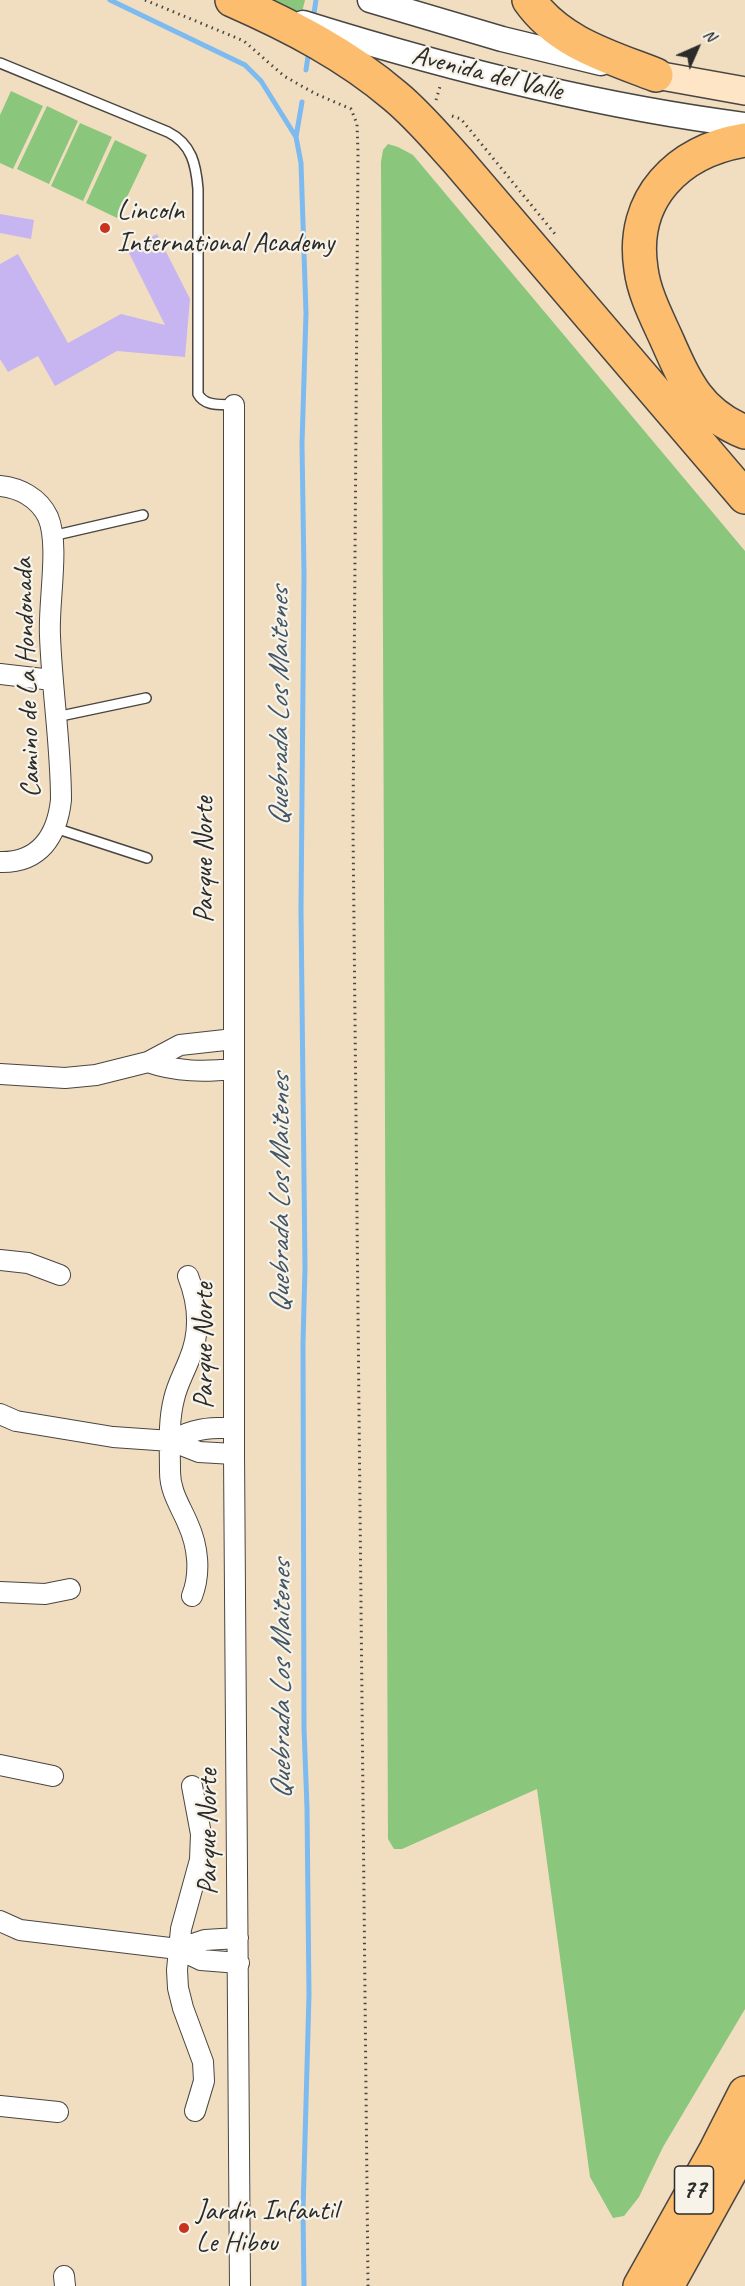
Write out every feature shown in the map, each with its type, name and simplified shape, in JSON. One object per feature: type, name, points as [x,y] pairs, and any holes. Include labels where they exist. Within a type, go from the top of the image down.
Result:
[{"type":"highway","points":[[234,0],[301,33],[350,62],[413,113],[457,160],[745,496]]},
{"type":"highway","points":[[530,0],[543,18],[566,37],[656,75]]},
{"type":"highway","points":[[745,140],[705,150],[682,164],[664,181],[642,221],[639,253],[644,285],[682,374],[704,407],[717,418],[745,432]]},
{"type":"highway","name":"77","points":[[640,2286],[745,2093]]},
{"type":"highway","name":"77","points":[[667,2286],[745,2145]]},
{"type":"main road","name":"Avenida del Valle","points":[[656,75],[745,91]]},
{"type":"street","name":"Avenida del Valle","points":[[234,0],[375,45],[462,69],[636,108],[745,125]]},
{"type":"street","name":"Avenida del Valle","points":[[370,0],[502,39],[656,75]]},
{"type":"street","name":"Parque Norte","points":[[234,405],[234,1454],[240,2286]]},
{"type":"street","name":"Camino de La Hondonada","points":[[0,486],[26,493],[40,505],[49,520],[52,536],[50,633],[52,680],[61,800],[55,828],[46,843],[38,851],[18,861],[0,862]]},
{"type":"street","points":[[0,674],[52,680]]},
{"type":"street","points":[[0,1074],[46,1078],[83,1077],[109,1073],[148,1062],[180,1045],[234,1039]]},
{"type":"street","points":[[148,1062],[166,1068],[207,1072],[234,1069]]},
{"type":"street","points":[[0,1260],[28,1263],[60,1275]]},
{"type":"street","points":[[188,1276],[196,1303],[197,1331],[195,1346],[173,1402],[171,1483],[192,1534],[196,1555],[196,1581],[192,1596]]},
{"type":"street","points":[[5,1420],[113,1437],[171,1441],[199,1452],[234,1454]]},
{"type":"street","points":[[171,1441],[187,1432],[199,1429],[234,1428]]},
{"type":"street","points":[[0,1592],[45,1594],[70,1589]]},
{"type":"street","points":[[0,1765],[53,1776]]},
{"type":"street","points":[[192,1786],[200,1828],[200,1860],[183,1919],[178,1949],[179,1992],[203,2062],[204,2081],[195,2111]]},
{"type":"street","points":[[0,1921],[21,1930],[178,1949],[201,1960],[238,1964]]},
{"type":"street","points":[[0,1935],[21,1930]]},
{"type":"street","points":[[178,1949],[205,1940],[238,1938]]},
{"type":"street","points":[[0,2106],[58,2112]]},
{"type":"lane","points":[[0,63],[168,132],[186,145],[195,164],[198,189],[198,394],[202,400],[209,403],[234,405]]},
{"type":"lane","points":[[52,536],[143,515]]},
{"type":"lane","points":[[56,717],[146,698]]},
{"type":"lane","points":[[55,828],[147,858]]},
{"type":"path","points":[[145,0],[244,41],[284,76],[314,93],[351,109],[357,124],[352,826],[368,2286]]},
{"type":"green space","points":[[249,0],[305,0],[301,16]]},
{"type":"green space","points":[[11,91],[43,106],[13,169],[0,163],[0,115]]},
{"type":"green space","points":[[47,106],[78,121],[49,184],[17,169]]},
{"type":"green space","points":[[80,123],[112,137],[83,201],[51,186]]},
{"type":"green space","points":[[115,140],[147,155],[117,218],[86,203]]},
{"type":"green space","points":[[388,144],[413,155],[745,551],[745,2009],[663,2147],[639,2197],[624,2216],[613,2218],[590,2177],[537,1789],[402,1849],[394,1849],[388,1839],[381,162],[383,150]]},
{"type":"building","points":[[0,214],[34,220],[31,239],[0,233]]},
{"type":"building","points":[[157,234],[190,299],[185,357],[117,351],[55,386],[38,356],[8,372],[0,359],[0,264],[18,254],[68,343],[121,314],[165,325],[127,249]]},
{"type":"waterway","points":[[110,0],[245,65],[261,81],[296,137]]},
{"type":"waterway","name":"Quebrada Los Maitenes","points":[[314,13],[316,0]]},
{"type":"waterway","name":"Quebrada Los Maitenes","points":[[306,70],[308,56]]},
{"type":"waterway","name":"Quebrada Los Maitenes","points":[[302,102],[296,137],[301,163],[306,313],[302,444],[304,574],[301,910],[305,1268],[303,1343],[304,1728],[309,1995],[303,2211],[304,2286]]},
{"type":"place","name":"Lincoln International Academy","points":[[105,228]]},
{"type":"place","name":"Jardín Infantil Le Hibou","points":[[184,2228]]}]
